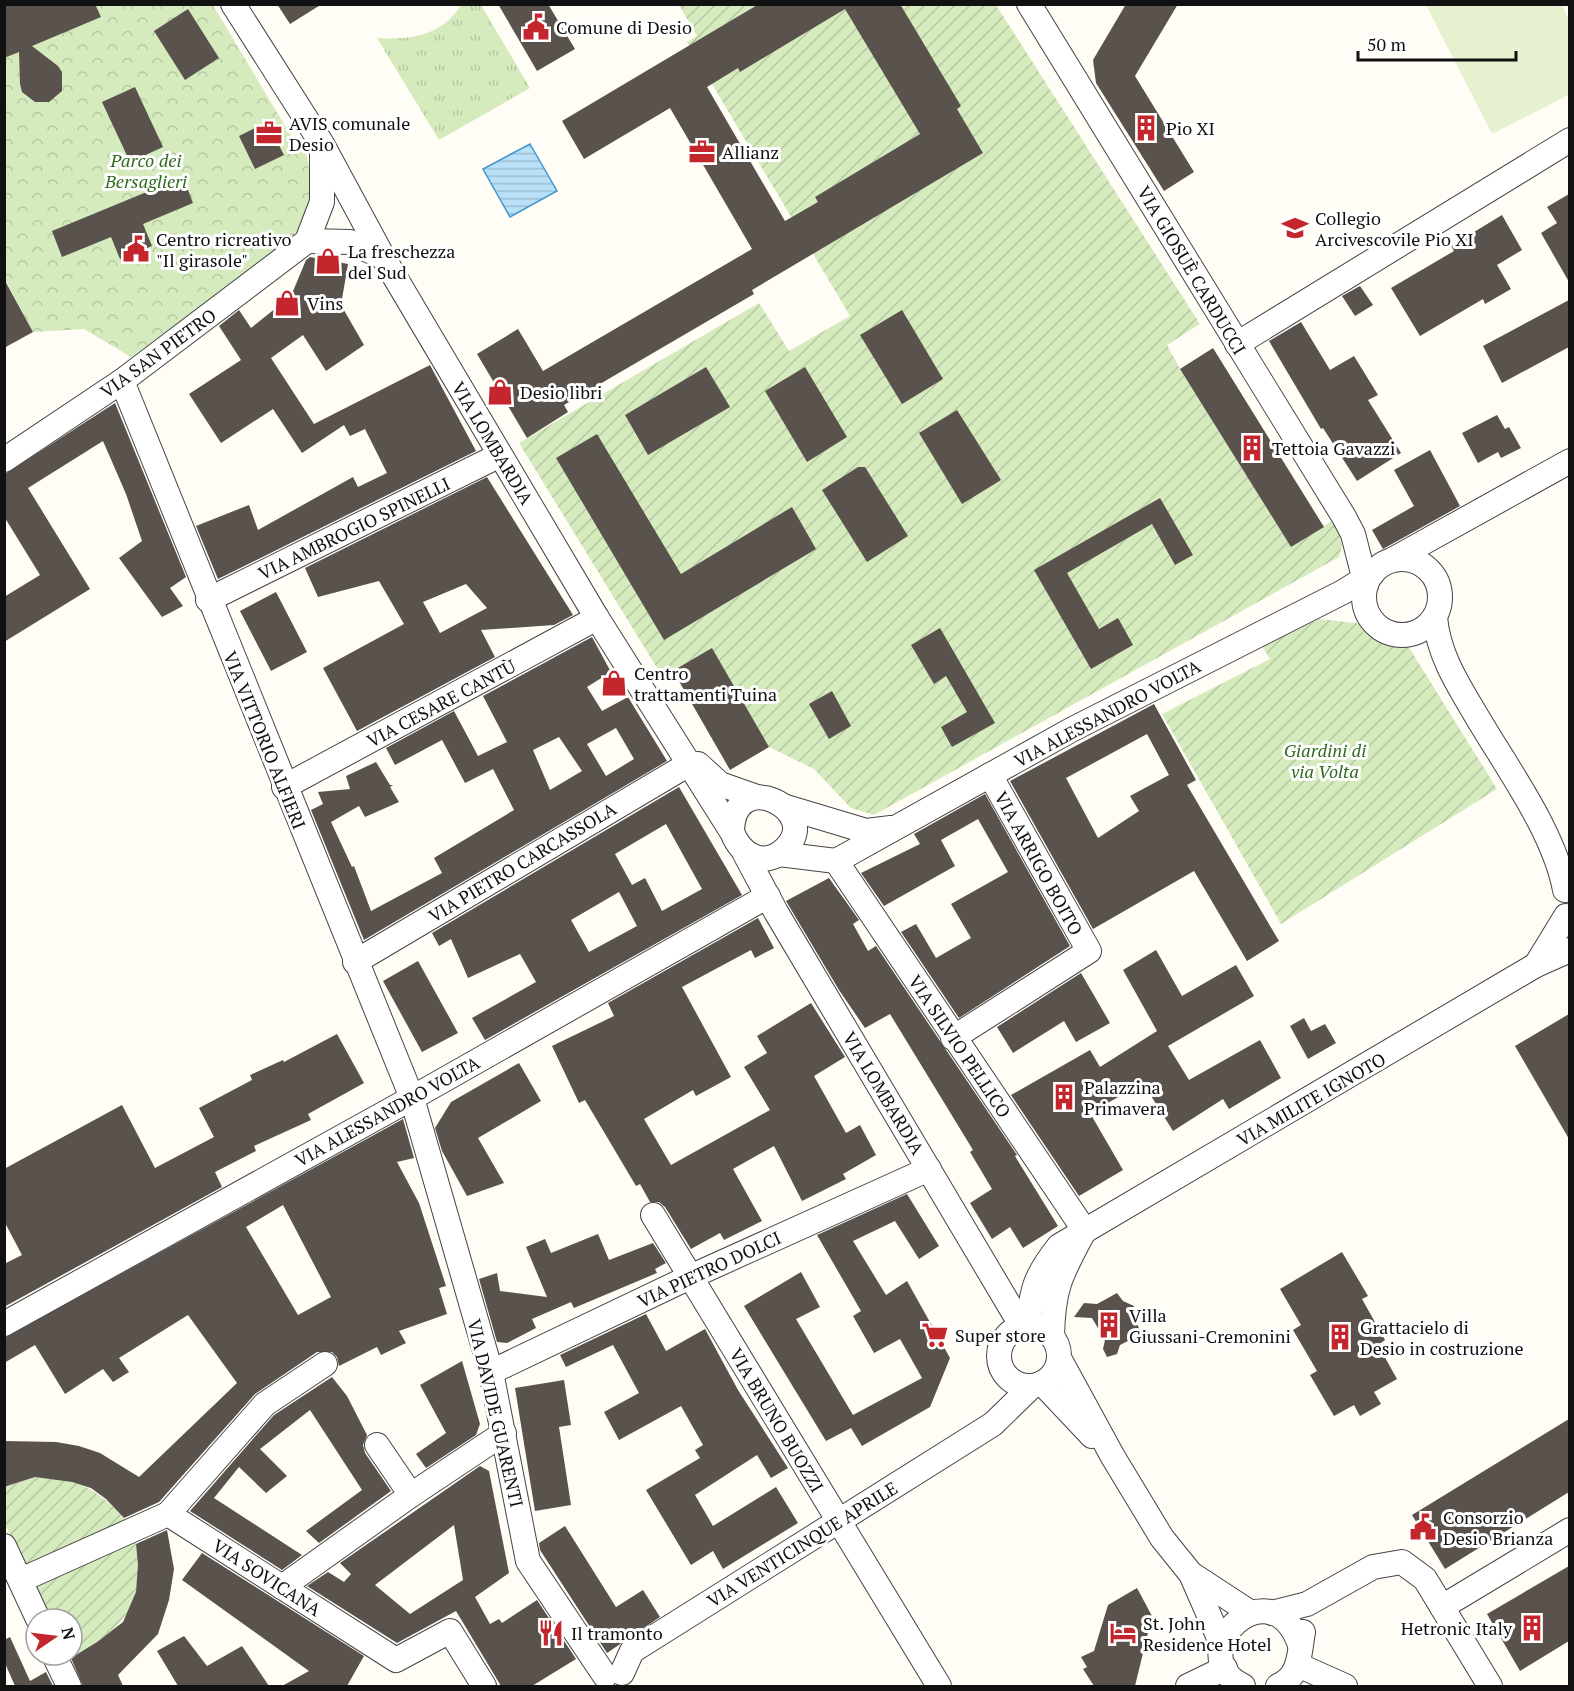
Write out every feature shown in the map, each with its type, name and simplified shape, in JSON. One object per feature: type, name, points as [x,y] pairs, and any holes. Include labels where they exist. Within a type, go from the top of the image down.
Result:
[{"type":"street","name":"VIA LOMBARDIA","points":[[233,4],[322,144],[383,257],[597,618],[738,842],[772,904],[1025,1325]]},
{"type":"street","name":"VIA GIOSUÈ CARDUCCI","points":[[1029,5],[1376,572]]},
{"type":"street","points":[[1237,344],[1569,140]]},
{"type":"street","points":[[322,144],[322,202],[307,241],[350,242],[383,257]]},
{"type":"street","name":"VIA SAN PIETRO","points":[[4,460],[122,381],[307,241]]},
{"type":"street","name":"VIA VITTORIO ALFIERI","points":[[122,381],[208,600],[412,1098]]},
{"type":"street","name":"VIA AMBROGIO SPINELLI","points":[[208,600],[500,455]]},
{"type":"street","name":"VIA ALESSANDRO VOLTA","points":[[836,861],[1071,730],[1317,605],[1455,523],[1569,461]]},
{"type":"street","points":[[1432,573],[1441,545],[1455,523]]},
{"type":"street","points":[[1367,614],[1376,572],[1416,561],[1432,573],[1440,596],[1435,617],[1439,644],[1458,686]]},
{"type":"street","points":[[1317,605],[1367,614],[1376,624],[1391,633],[1407,635],[1416,632],[1435,617]]},
{"type":"street","name":"VIA CESARE CANTÙ","points":[[284,787],[597,618]]},
{"type":"street","points":[[1416,632],[1437,654],[1458,686],[1541,826],[1567,887],[1562,898],[1568,918]]},
{"type":"street","name":"VIA LOMBARDIA","points":[[672,737],[720,784],[757,797],[774,799],[786,807]]},
{"type":"street","name":"VIA PIETRO CARCASSOLA","points":[[355,962],[689,764]]},
{"type":"street","name":"VIA ARRIGO BOITO","points":[[953,1038],[1089,951],[990,775]]},
{"type":"street","points":[[757,797],[741,805],[735,814],[738,842],[762,859],[779,854],[836,861]]},
{"type":"street","points":[[772,904],[779,854],[790,842],[794,831],[792,818],[786,807]]},
{"type":"street","name":"VIA ALESSANDRO VOLTA","points":[[786,807],[866,831],[900,827]]},
{"type":"street","points":[[1541,826],[1569,859]]},
{"type":"street","name":"VIA SILVIO PELLICO","points":[[836,861],[1085,1231]]},
{"type":"street","name":"VIA ALESSANDRO VOLTA","points":[[4,1324],[412,1098],[772,904]]},
{"type":"street","name":"VIA MILITE IGNOTO","points":[[1536,965],[1568,918]]},
{"type":"street","name":"VIA MILITE IGNOTO","points":[[1025,1325],[1031,1292],[1039,1273],[1059,1246],[1536,965],[1569,950]]},
{"type":"street","name":"VIA DAVIDE GUARENTI","points":[[412,1098],[491,1372],[528,1561],[608,1682]]},
{"type":"street","name":"VIA PIETRO DOLCI","points":[[491,1372],[690,1277],[929,1168]]},
{"type":"street","name":"VIA BRUNO BUOZZI","points":[[653,1215],[939,1686]]},
{"type":"street","points":[[1002,1371],[1010,1380],[1021,1385],[1037,1385],[1057,1368],[1053,1299],[1063,1271],[1085,1231]]},
{"type":"street","name":"VIA LOMBARDIA","points":[[993,1274],[1000,1344]]},
{"type":"street","points":[[993,1424],[1002,1371],[998,1353],[1000,1344],[1006,1336],[1025,1325],[1044,1329],[1056,1347],[1113,1457],[1161,1538],[1191,1574],[1231,1677],[1244,1686]]},
{"type":"street","points":[[21,1580],[168,1514],[265,1404],[325,1364]]},
{"type":"street","points":[[1037,1385],[1113,1457]]},
{"type":"street","name":"VIA VENTICINQUE APRILE","points":[[608,1682],[632,1651],[993,1424],[1037,1385]]},
{"type":"street","points":[[282,1587],[411,1495],[504,1434]]},
{"type":"street","points":[[377,1444],[411,1495]]},
{"type":"street","name":"VIA SOVICANA","points":[[168,1514],[396,1660],[450,1631],[484,1686]]},
{"type":"street","points":[[1442,1607],[1569,1530]]},
{"type":"street","points":[[4,1546],[33,1607]]},
{"type":"street","points":[[1188,1686],[1223,1656],[1232,1624],[1262,1613],[1307,1604],[1373,1567],[1402,1562],[1425,1579],[1490,1686]]},
{"type":"street","points":[[1191,1574],[1262,1613],[1290,1625],[1299,1655],[1345,1686]]},
{"type":"street","points":[[1278,1686],[1292,1676],[1299,1655],[1304,1623],[1314,1611],[1321,1595]]},
{"type":"street","points":[[60,1667],[69,1686]]},
{"type":"green space","name":"Parco dei Bersaglieri","points":[[4,5],[213,5],[297,146],[306,152],[310,177],[309,198],[303,219],[290,241],[131,357],[84,329],[33,332],[5,279]]},
{"type":"green space","points":[[461,5],[481,5],[530,88],[439,140],[377,38],[413,37],[435,30],[445,24]]},
{"type":"green space","points":[[679,5],[996,5],[1200,324],[1167,345],[1180,369],[1291,547],[1335,519],[1342,545],[1339,557],[874,815],[851,808],[814,769],[769,747],[712,649],[662,676],[519,443],[759,303],[789,351],[850,316],[687,42],[697,36]]},
{"type":"green space","points":[[1426,5],[1562,5],[1569,20],[1569,95],[1492,134]]},
{"type":"green space","name":"Giardini di via Volta","points":[[1319,619],[1365,624],[1384,640],[1408,646],[1497,789],[1281,924],[1162,714],[1270,659],[1262,646]]},
{"type":"green space","points":[[35,1477],[64,1480],[87,1488],[107,1501],[127,1522],[26,1568],[5,1524],[5,1487]]},
{"type":"green space","points":[[135,1540],[138,1582],[134,1599],[127,1613],[117,1625],[84,1650],[84,1607],[45,1607],[35,1585]]},
{"type":"water","points":[[530,144],[557,191],[510,217],[483,169]]},
{"type":"building","points":[[4,4],[95,4],[101,17],[32,46],[58,66],[62,72],[62,91],[49,102],[35,102],[22,92],[19,52],[4,58]]},
{"type":"building","points":[[277,4],[322,4],[290,24]]},
{"type":"building","name":"Comune di Desio","points":[[498,4],[548,4],[575,49],[537,71]]},
{"type":"building","points":[[759,4],[900,4],[961,106],[957,109],[983,153],[752,290],[754,294],[564,405],[568,412],[527,438],[477,354],[518,329],[543,371],[752,249],[670,108],[584,159],[562,121]],"holes":[[[845,9],[920,134],[815,197],[818,202],[785,221],[707,87],[738,68],[740,72]]]},
{"type":"building","name":"Pio XI","points":[[1126,4],[1178,4],[1135,76],[1194,172],[1164,191],[1096,83],[1093,60]]},
{"type":"building","points":[[188,9],[219,58],[185,80],[154,31]]},
{"type":"building","points":[[135,87],[163,147],[130,162],[102,102]]},
{"type":"building","points":[[267,122],[284,155],[255,169],[239,136]]},
{"type":"building","points":[[183,177],[193,203],[143,224],[152,246],[120,259],[111,237],[62,257],[52,231]]},
{"type":"building","points":[[1569,194],[1569,282],[1541,233],[1557,223],[1547,207]]},
{"type":"building","points":[[1502,215],[1522,250],[1497,265],[1511,289],[1485,304],[1483,299],[1420,336],[1391,288],[1454,251],[1451,246]]},
{"type":"building","points":[[310,257],[348,264],[341,305],[364,345],[326,371],[303,335],[271,358],[314,424],[430,365],[476,451],[218,579],[196,526],[249,505],[258,530],[353,477],[358,487],[387,473],[365,429],[350,436],[344,425],[302,453],[273,409],[221,443],[189,394],[241,360],[219,326],[239,310],[251,328],[291,296],[306,260]]},
{"type":"building","points":[[4,279],[33,332],[4,348]]},
{"type":"building","points":[[1360,286],[1373,305],[1355,316],[1342,296]]},
{"type":"building","points":[[1569,300],[1569,347],[1502,383],[1483,346]]},
{"type":"building","points":[[902,310],[943,379],[902,404],[860,335]]},
{"type":"building","points":[[1301,322],[1330,370],[1354,356],[1378,395],[1368,400],[1401,453],[1357,481],[1323,428],[1321,429],[1269,341]]},
{"type":"building","name":"Tettoia Gavazzi","points":[[1213,348],[1324,527],[1291,547],[1180,369]]},
{"type":"building","points":[[706,367],[730,407],[648,455],[625,415]]},
{"type":"building","points":[[805,367],[847,437],[807,462],[765,391]]},
{"type":"building","points":[[115,403],[186,577],[170,588],[183,606],[162,617],[119,558],[142,541],[126,494],[103,441],[28,488],[90,589],[4,642],[4,597],[40,575],[5,518],[5,474]]},
{"type":"building","points":[[957,410],[1001,480],[962,504],[919,433]]},
{"type":"building","points":[[1497,415],[1505,429],[1509,427],[1521,448],[1501,458],[1498,452],[1478,463],[1462,433]]},
{"type":"building","points":[[597,434],[681,574],[792,507],[816,549],[664,640],[556,458]]},
{"type":"building","points":[[1430,450],[1460,506],[1383,549],[1372,530],[1414,506],[1394,470]]},
{"type":"building","points":[[858,467],[865,467],[908,536],[867,562],[822,490]]},
{"type":"building","points":[[487,477],[573,615],[554,625],[481,630],[495,657],[357,731],[323,668],[404,624],[379,581],[318,597],[305,568]],"holes":[[[466,584],[487,608],[440,633],[423,602]]]},
{"type":"building","points":[[1160,498],[1193,555],[1175,565],[1152,524],[1067,573],[1099,629],[1118,618],[1133,645],[1091,669],[1034,570]]},
{"type":"building","points":[[276,592],[307,652],[271,671],[240,611]]},
{"type":"building","points":[[940,628],[995,723],[952,747],[941,727],[967,712],[946,676],[934,684],[911,645]]},
{"type":"building","points":[[592,637],[611,672],[587,687],[602,711],[628,697],[667,761],[364,940],[311,810],[323,804],[318,792],[350,789],[346,776],[376,762],[390,785],[393,785],[390,787],[399,802],[365,817],[359,806],[331,822],[352,867],[354,866],[371,911],[442,873],[434,858],[514,810],[493,769],[465,783],[442,740],[395,765],[386,748],[454,711],[478,756],[507,742],[483,696]],"holes":[[[616,728],[634,759],[606,776],[587,744]],[[559,737],[582,771],[550,790],[533,750]]]},
{"type":"building","points":[[712,648],[769,747],[730,770],[676,676],[676,669]]},
{"type":"building","points":[[832,691],[851,726],[829,739],[809,704]]},
{"type":"building","points":[[1154,704],[1196,780],[1187,785],[1279,941],[1247,961],[1194,871],[1093,929],[1010,781]],"holes":[[[1147,734],[1169,775],[1130,796],[1139,811],[1098,838],[1066,778]]]},
{"type":"building","points":[[679,787],[742,895],[485,1040],[472,1018],[536,982],[520,954],[468,978],[451,939],[439,946],[432,933]],"holes":[[[666,824],[702,889],[662,911],[645,878],[632,885],[615,854]],[[619,892],[637,926],[589,952],[571,920]]]},
{"type":"building","points":[[985,794],[1070,946],[959,1018],[901,932],[916,924],[936,958],[971,938],[951,904],[1008,872],[978,819],[941,840],[955,866],[884,906],[861,873],[920,844],[914,834]]},
{"type":"building","points":[[829,878],[859,920],[853,924],[868,951],[876,946],[1017,1155],[1015,1156],[1058,1226],[1023,1248],[1010,1227],[992,1239],[970,1203],[992,1189],[970,1152],[973,1150],[890,1014],[865,1028],[839,990],[786,901]]},
{"type":"building","points":[[758,918],[774,948],[755,958],[751,950],[682,987],[731,1077],[696,1096],[693,1090],[644,1119],[671,1165],[770,1110],[744,1067],[767,1053],[757,1036],[811,1003],[845,1057],[814,1076],[846,1133],[860,1125],[876,1155],[843,1174],[846,1179],[802,1201],[774,1146],[733,1169],[762,1221],[724,1240],[720,1233],[691,1249],[665,1207],[659,1202],[650,1202],[640,1184],[636,1186],[585,1100],[579,1103],[552,1046],[614,1016],[608,1003]]},
{"type":"building","points":[[1156,950],[1182,996],[1236,965],[1254,996],[1168,1046],[1189,1080],[1260,1040],[1281,1078],[1229,1109],[1223,1099],[1173,1131],[1143,1083],[1090,1113],[1123,1170],[1079,1196],[1011,1095],[1090,1050],[1100,1067],[1157,1031],[1123,970]]},
{"type":"building","points":[[418,961],[458,1033],[422,1052],[383,981]]},
{"type":"building","points":[[1081,973],[1110,1023],[1076,1042],[1064,1021],[1013,1053],[997,1027]]},
{"type":"building","points":[[1569,1014],[1569,1139],[1515,1046]]},
{"type":"building","points":[[1304,1018],[1311,1031],[1325,1024],[1336,1043],[1308,1059],[1290,1026]]},
{"type":"building","points":[[337,1034],[364,1083],[308,1114],[311,1120],[254,1146],[256,1151],[215,1172],[222,1187],[4,1307],[4,1264],[22,1255],[4,1221],[4,1169],[122,1105],[155,1168],[214,1137],[199,1108],[252,1080],[250,1075],[283,1060],[284,1062]]},
{"type":"building","points":[[519,1063],[541,1101],[478,1138],[504,1183],[467,1196],[442,1151],[435,1128],[451,1102]]},
{"type":"building","points":[[403,1119],[414,1158],[397,1162],[419,1203],[446,1286],[439,1288],[447,1314],[399,1331],[406,1343],[381,1355],[377,1347],[339,1366],[337,1357],[332,1352],[317,1352],[255,1394],[159,1502],[124,1518],[106,1499],[91,1488],[72,1482],[35,1477],[4,1487],[4,1441],[56,1442],[79,1446],[100,1453],[139,1477],[237,1383],[188,1315],[119,1358],[129,1372],[113,1382],[103,1369],[65,1394],[35,1345],[4,1363],[4,1338]],"holes":[[[283,1205],[331,1297],[298,1315],[246,1227]]]},
{"type":"building","points":[[907,1194],[939,1246],[919,1259],[895,1221],[853,1241],[886,1295],[907,1281],[950,1358],[930,1407],[862,1446],[851,1428],[826,1441],[744,1306],[801,1272],[820,1307],[796,1319],[853,1415],[922,1378],[900,1339],[874,1353],[853,1316],[861,1311],[817,1235]]},
{"type":"building","points":[[598,1234],[609,1260],[653,1243],[666,1263],[655,1269],[657,1273],[574,1308],[571,1302],[532,1319],[536,1328],[507,1343],[497,1342],[479,1279],[497,1273],[500,1291],[547,1297],[526,1247],[545,1239],[551,1253]]},
{"type":"building","name":"Grattacielo di Desio in costruzione","points":[[1342,1252],[1368,1296],[1362,1299],[1385,1340],[1378,1345],[1397,1379],[1374,1392],[1381,1404],[1360,1416],[1354,1405],[1334,1416],[1310,1375],[1317,1371],[1293,1330],[1301,1325],[1280,1289]]},
{"type":"building","name":"Villa Giussani-Cremonini","points":[[1117,1293],[1123,1301],[1134,1306],[1133,1316],[1142,1334],[1120,1345],[1117,1354],[1107,1357],[1103,1349],[1105,1340],[1092,1318],[1074,1317],[1084,1303],[1097,1304]]},
{"type":"building","points":[[646,1314],[666,1351],[705,1329],[738,1390],[788,1468],[771,1478],[757,1455],[695,1495],[713,1526],[776,1487],[798,1523],[723,1569],[713,1551],[691,1565],[646,1490],[700,1458],[695,1450],[703,1445],[681,1406],[619,1440],[604,1412],[639,1393],[613,1345],[566,1367],[560,1355]]},
{"type":"building","points":[[462,1361],[480,1424],[476,1435],[426,1468],[416,1454],[446,1433],[420,1385]]},
{"type":"building","points":[[332,1377],[347,1396],[367,1435],[363,1445],[365,1453],[391,1491],[319,1543],[306,1531],[362,1490],[310,1410],[260,1449],[287,1476],[266,1493],[239,1467],[214,1498],[302,1555],[282,1570],[190,1511],[274,1415]]},
{"type":"building","points":[[564,1380],[571,1425],[559,1427],[571,1505],[535,1511],[515,1388]]},
{"type":"building","points":[[1569,1419],[1569,1492],[1445,1569],[1412,1515]]},
{"type":"building","points":[[480,1466],[489,1471],[509,1573],[475,1597],[490,1624],[499,1619],[502,1623],[537,1600],[576,1659],[532,1686],[501,1686],[456,1611],[397,1643],[307,1586],[328,1572],[344,1582],[351,1574],[340,1563]],"holes":[[[454,1525],[463,1580],[410,1614],[375,1585]]]},
{"type":"building","points":[[565,1526],[616,1607],[643,1590],[660,1617],[607,1653],[540,1550],[539,1543]]},
{"type":"building","points":[[167,1530],[174,1569],[169,1600],[158,1634],[118,1675],[123,1686],[83,1686],[75,1667],[84,1667],[84,1650],[123,1622],[136,1592],[138,1565],[136,1544]]},
{"type":"building","points":[[202,1553],[364,1656],[347,1686],[282,1686],[309,1671],[182,1580]]},
{"type":"building","name":"Hetronic Italy","points":[[1569,1566],[1569,1641],[1520,1671],[1487,1614]]},
{"type":"building","name":"St. John Residence Hotel","points":[[1137,1588],[1152,1616],[1135,1686],[1094,1686],[1083,1669],[1087,1667],[1081,1657],[1094,1651],[1108,1605]]},
{"type":"building","points":[[184,1636],[207,1666],[242,1646],[269,1686],[178,1686],[157,1651]]},
{"type":"building","points":[[10,1637],[30,1681],[46,1672],[53,1686],[15,1686],[4,1661],[4,1640]]},
{"type":"place","name":"Comune di Desio","points":[[536,27]]},
{"type":"place","name":"Pio XI","points":[[1146,128]]},
{"type":"place","name":"AVIS comunale Desio","points":[[269,133]]},
{"type":"place","name":"Allianz","points":[[702,152]]},
{"type":"place","name":"Collegio Arcivescovile Pio XI","points":[[1295,228]]},
{"type":"place","name":"Centro ricreativo \"Il girasole\"","points":[[136,249]]},
{"type":"place","name":"La freschezza del Sud","points":[[328,261]]},
{"type":"place","name":"Vins","points":[[287,303]]},
{"type":"place","name":"Desio libri","points":[[500,392]]},
{"type":"place","name":"Tettoia Gavazzi","points":[[1252,448]]},
{"type":"place","name":"Centro trattamenti Tuina","points":[[614,683]]},
{"type":"place","name":"Palazzina Primavera","points":[[1064,1097]]},
{"type":"place","name":"Villa Giussani-Cremonini","points":[[1109,1325]]},
{"type":"place","name":"Super store","points":[[935,1335]]},
{"type":"place","name":"Grattacielo di Desio in costruzione","points":[[1340,1337]]},
{"type":"place","name":"Consorzio Desio Brianza","points":[[1423,1527]]},
{"type":"place","name":"Hetronic Italy","points":[[1532,1628]]},
{"type":"place","name":"Il tramonto","points":[[551,1633]]},
{"type":"place","name":"St. John Residence Hotel","points":[[1123,1633]]}]
